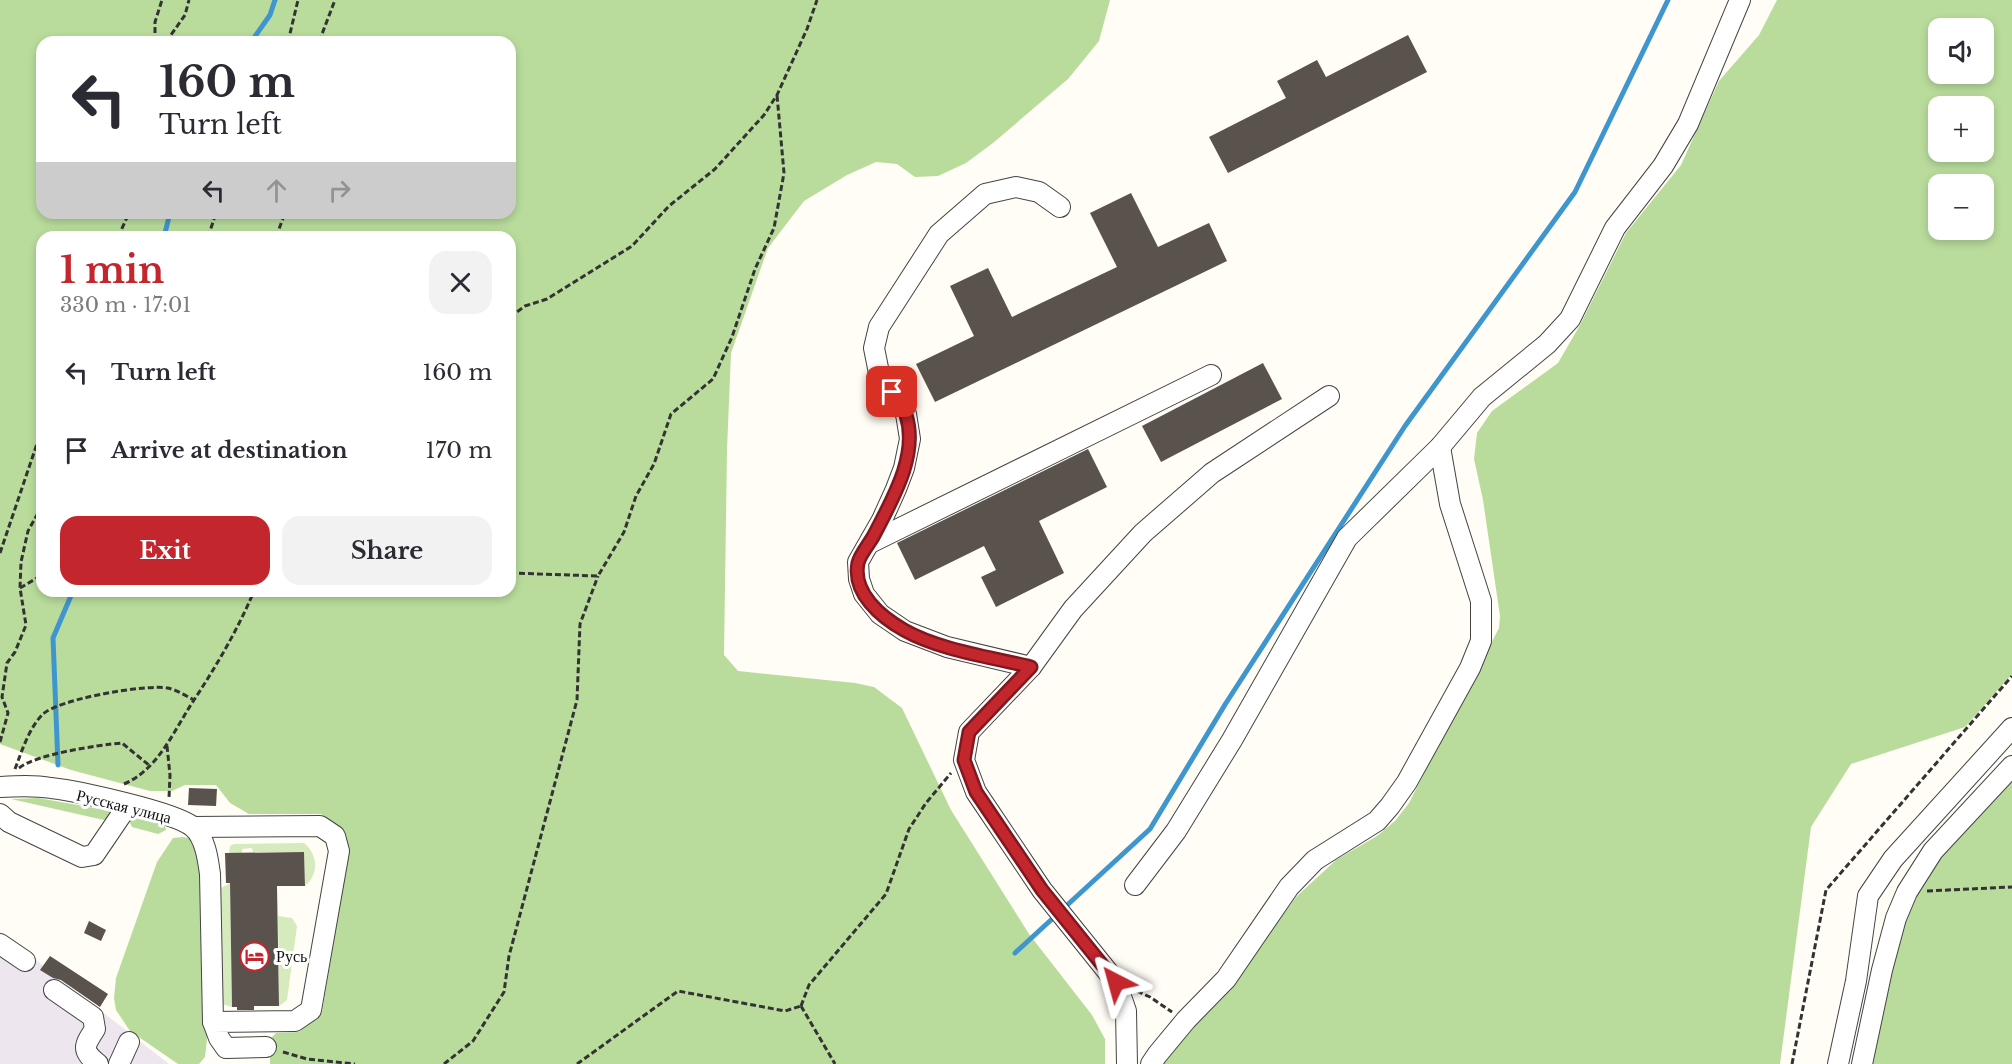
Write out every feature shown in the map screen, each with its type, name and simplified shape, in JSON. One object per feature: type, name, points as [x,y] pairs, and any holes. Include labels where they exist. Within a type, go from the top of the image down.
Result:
[{"type":"street","points":[[1135,885],[1176,831],[1226,751],[1347,538],[1440,447],[1482,397],[1547,344],[1570,319],[1615,228],[1663,166],[1688,124],[1740,0]]},
{"type":"street","points":[[1031,667],[947,647],[905,631],[880,614],[864,594],[859,579],[858,562],[870,543],[904,468],[910,439],[906,414],[879,373],[874,348],[879,327],[939,234],[985,194],[1016,187],[1039,192],[1060,207]]},
{"type":"street","points":[[870,543],[1211,375]]},
{"type":"street","points":[[1127,1064],[1126,1011],[1116,982],[1042,890],[976,792],[964,760],[969,732],[1031,667],[1073,609],[1143,533],[1212,473],[1329,396]]},
{"type":"street","points":[[1151,1064],[1186,1020],[1226,979],[1290,887],[1315,860],[1377,821],[1390,806],[1407,782],[1470,668],[1481,641],[1481,601],[1450,504],[1440,447]]},
{"type":"street","points":[[1838,1064],[1856,981],[1868,896],[1893,859],[2012,728]]},
{"type":"street","points":[[1862,1064],[1882,970],[1896,918],[1907,892],[1933,850],[2012,766]]},
{"type":"street","name":"Русская улица","points":[[0,788],[50,788],[175,818],[194,828],[206,850],[210,874],[213,1022]]},
{"type":"street","points":[[0,813],[9,822],[82,857],[88,857],[94,855],[128,805]]},
{"type":"street","points":[[194,828],[320,826],[335,836],[339,851],[311,1010],[295,1021],[213,1022],[226,1048],[266,1047]]},
{"type":"street","points":[[0,944],[25,961]]},
{"type":"street","points":[[54,990],[93,1017],[95,1029],[86,1043],[86,1050],[88,1056],[98,1064]]},
{"type":"street","points":[[119,1064],[129,1042]]},
{"type":"path","points":[[155,36],[155,22],[162,0]]},
{"type":"path","points":[[170,36],[185,15],[189,0]]},
{"type":"path","points":[[289,36],[298,0]]},
{"type":"path","points":[[322,36],[335,0]]},
{"type":"path","points":[[516,313],[525,306],[547,299],[632,246],[669,206],[715,169],[764,115],[777,95],[807,29],[817,0]]},
{"type":"path","points":[[444,1064],[473,1041],[504,992],[509,956],[577,700],[580,624],[598,576],[624,532],[636,496],[654,464],[671,414],[713,379],[732,337],[755,269],[774,228],[784,173],[777,95]]},
{"type":"path","points":[[0,553],[36,447]]},
{"type":"path","points":[[0,742],[8,713],[2,697],[8,663],[26,625],[20,588],[21,562],[28,531],[36,517]]},
{"type":"path","points":[[516,573],[598,576]]},
{"type":"path","points":[[20,588],[36,579]]},
{"type":"path","points":[[123,785],[132,781],[150,766],[167,746],[240,624],[251,597]]},
{"type":"path","points":[[150,766],[122,743],[102,744],[35,760],[24,764],[13,773],[27,739],[43,714],[77,699],[118,691],[168,688],[194,700]]},
{"type":"path","points":[[166,816],[169,804],[170,775],[167,746]]},
{"type":"path","points":[[801,1006],[809,985],[886,894],[909,828],[946,778],[964,760]]},
{"type":"path","points":[[1907,892],[2012,887]]},
{"type":"path","points":[[1116,982],[1150,997],[1186,1020]]},
{"type":"path","points":[[577,1064],[678,991],[785,1011],[801,1006]]},
{"type":"path","points":[[801,1006],[835,1064]]},
{"type":"path","points":[[266,1047],[307,1059],[355,1064]]},
{"type":"shaded area","points":[[0,932],[169,1064],[0,1064]]},
{"type":"green space","points":[[0,0],[1110,0],[1099,41],[1068,79],[966,163],[938,176],[915,177],[897,164],[876,162],[847,175],[804,201],[768,248],[731,353],[724,655],[738,671],[874,687],[902,708],[951,810],[1029,934],[1092,1015],[1105,1039],[1105,1064],[270,1064],[270,1039],[276,1033],[299,1032],[322,1013],[349,849],[343,829],[321,814],[249,814],[230,803],[216,785],[185,785],[172,791],[150,791],[71,770],[0,744]]},
{"type":"green space","points":[[1777,0],[2012,0],[2012,674],[1965,727],[1851,764],[1811,827],[1780,1064],[1162,1064],[1190,1026],[1236,979],[1296,897],[1336,860],[1377,836],[1395,821],[1409,803],[1499,628],[1500,616],[1483,500],[1474,459],[1477,433],[1492,411],[1558,363],[1580,325],[1626,233],[1681,165],[1719,81],[1759,35]]},
{"type":"green space","points":[[2012,766],[2012,1064],[1867,1064],[1900,920],[1922,868]]},
{"type":"green space","points":[[38,798],[114,813],[111,819],[104,820],[11,799]]},
{"type":"green space","points":[[130,815],[164,823],[166,830],[158,834],[132,827],[128,819]]},
{"type":"green space","points":[[183,837],[195,843],[206,879],[207,1039],[205,1057],[199,1064],[178,1064],[130,1031],[116,1010],[114,998],[116,978],[157,862],[173,838]]},
{"type":"green space","points":[[304,843],[312,853],[315,864],[313,876],[305,886],[304,852],[253,852],[252,848],[242,849],[242,853],[229,853],[230,846],[234,844]]},
{"type":"green space","points":[[230,883],[232,1007],[222,1004],[216,896],[221,888]]},
{"type":"green space","points":[[278,916],[292,918],[297,926],[287,1000],[279,1006]]},
{"type":"building","points":[[1408,35],[1427,72],[1228,173],[1209,137],[1286,98],[1277,81],[1317,60],[1326,77]]},
{"type":"building","points":[[1131,193],[1158,247],[1209,223],[1227,261],[935,402],[916,364],[974,336],[950,286],[988,268],[1012,317],[1117,267],[1090,213]]},
{"type":"building","points":[[1263,363],[1282,399],[1161,462],[1142,426]]},
{"type":"building","points":[[1088,449],[1107,487],[1039,521],[1064,573],[996,607],[981,577],[996,570],[984,546],[915,580],[897,543]]},
{"type":"building","points":[[189,788],[217,789],[216,806],[188,805]]},
{"type":"building","name":"Русь","points":[[304,852],[305,886],[277,886],[279,1006],[254,1006],[254,1010],[237,1010],[237,1007],[232,1007],[230,883],[226,883],[225,853]]},
{"type":"building","points":[[89,921],[106,930],[101,941],[84,933]]},
{"type":"building","points":[[50,956],[108,994],[100,1007],[61,980],[40,970]]},
{"type":"waterway","points":[[255,36],[270,15],[275,0]]},
{"type":"waterway","points":[[1015,953],[1150,829],[1226,703],[1405,426],[1575,192],[1668,0]]},
{"type":"waterway","points":[[166,231],[168,219]]},
{"type":"waterway","points":[[58,765],[53,638],[70,597]]},
{"type":"place","name":"Русь","points":[[255,956]]},
{"type":"route","points":[[892,392],[906,414],[910,439],[904,468],[896,489],[882,520],[858,562],[859,579],[864,594],[880,614],[905,631],[947,647],[1031,667],[969,732],[964,760],[976,792],[1042,890],[1116,982]]}]
